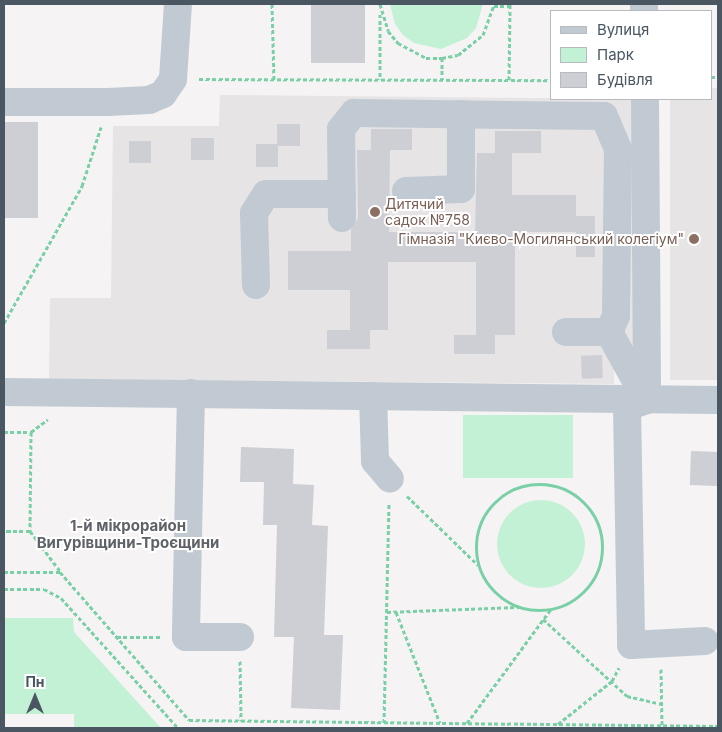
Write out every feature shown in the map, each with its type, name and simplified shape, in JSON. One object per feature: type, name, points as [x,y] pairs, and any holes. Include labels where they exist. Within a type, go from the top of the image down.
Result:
[{"type":"lane","points":[[4,102],[108,102],[159,97],[167,92],[173,79],[178,4]]},
{"type":"lane","points":[[645,100],[646,400]]},
{"type":"lane","points":[[256,285],[254,213],[266,194],[342,206],[341,129],[354,113],[604,116],[618,149],[616,316],[609,332]]},
{"type":"lane","points":[[406,191],[461,189],[461,114]]},
{"type":"lane","points":[[566,332],[609,332]]},
{"type":"lane","points":[[609,332],[646,400]]},
{"type":"lane","points":[[4,392],[718,400]]},
{"type":"lane","points":[[191,393],[186,637],[240,637]]},
{"type":"lane","points":[[373,396],[375,461],[390,479]]},
{"type":"lane","points":[[646,400],[627,408],[630,645],[704,641]]},
{"type":"path","points":[[272,4],[274,79]]},
{"type":"path","points":[[380,4],[380,79]]},
{"type":"path","points":[[380,4],[388,31],[398,43],[426,58],[458,55],[477,41],[490,21],[494,5],[510,5],[509,80]]},
{"type":"path","points":[[442,58],[442,79]]},
{"type":"path","points":[[173,79],[550,80]]},
{"type":"path","points":[[4,323],[82,186],[108,102]]},
{"type":"path","points":[[4,432],[31,432],[30,532],[60,572],[189,720],[718,726]]},
{"type":"path","points":[[390,479],[478,566],[494,592],[521,607]]},
{"type":"path","points":[[384,722],[390,479]]},
{"type":"path","points":[[387,612],[521,607],[551,609],[566,604],[590,585],[602,557],[600,527],[593,513],[571,492],[541,483],[526,484],[499,498],[481,521],[476,551],[478,566]]},
{"type":"path","points":[[4,532],[30,532]]},
{"type":"path","points":[[4,572],[60,572]]},
{"type":"path","points":[[4,589],[44,589],[61,598],[178,728]]},
{"type":"path","points":[[466,723],[551,609]]},
{"type":"path","points":[[396,612],[440,723]]},
{"type":"path","points":[[543,620],[627,696],[661,704]]},
{"type":"path","points":[[116,637],[186,637]]},
{"type":"path","points":[[240,637],[241,721]]},
{"type":"path","points":[[661,643],[662,726]]},
{"type":"path","points":[[558,725],[612,682],[630,645]]},
{"type":"shaded area","name":"Гімназія \"Києво-Могилянський колегіум\"","points":[[712,88],[718,88],[718,380],[670,380],[670,100],[712,100]]},
{"type":"shaded area","name":"Дитячий садок №758","points":[[220,95],[639,100],[636,345],[614,344],[614,384],[49,379],[50,298],[111,298],[113,126],[219,126]]},
{"type":"green space","points":[[390,4],[483,4],[476,28],[467,38],[441,49],[414,43],[403,35],[395,24]]},
{"type":"green space","points":[[463,415],[573,415],[573,478],[463,478]]},
{"type":"green space","points":[[541,500],[558,504],[572,513],[581,527],[585,544],[581,561],[572,575],[558,584],[541,588],[524,584],[510,575],[501,561],[497,544],[501,527],[510,513],[524,504]]},
{"type":"green space","points":[[4,618],[73,618],[74,632],[161,728],[74,728],[74,714],[4,714]]},
{"type":"building","points":[[311,4],[365,4],[365,63],[311,63]]},
{"type":"building","points":[[4,122],[38,122],[38,218],[4,218]]},
{"type":"building","points":[[277,124],[300,124],[300,146],[278,146],[278,167],[256,167],[256,144],[277,144]]},
{"type":"building","points":[[371,129],[412,129],[412,150],[390,150],[389,232],[475,232],[477,153],[512,153],[512,195],[576,195],[576,216],[595,216],[595,257],[576,257],[576,232],[515,232],[515,335],[495,335],[495,354],[454,354],[454,335],[476,335],[476,262],[388,262],[388,330],[370,330],[370,349],[327,349],[327,330],[350,330],[350,290],[288,290],[288,251],[351,251],[351,230],[358,218],[357,150],[371,150]]},
{"type":"building","points":[[495,131],[541,131],[541,153],[495,153]]},
{"type":"building","points":[[191,138],[214,138],[214,160],[191,160]]},
{"type":"building","points":[[129,141],[151,141],[151,163],[129,163]]},
{"type":"building","points":[[602,355],[603,378],[582,379],[581,356]]},
{"type":"building","points":[[241,447],[294,449],[293,484],[314,485],[312,525],[328,526],[324,635],[343,635],[340,710],[291,708],[294,637],[274,637],[277,525],[263,525],[264,482],[240,482]]},
{"type":"building","points":[[691,451],[718,452],[717,486],[690,485]]},
{"type":"place","name":"Дитячий садок №758","points":[[375,212]]},
{"type":"place","name":"Гімназія \"Києво-Могилянський колегіум\"","points":[[694,239]]},
{"type":"district","name":"1-й мікрорайон Вигурівщини-Троєщини","points":[[128,534]]}]
